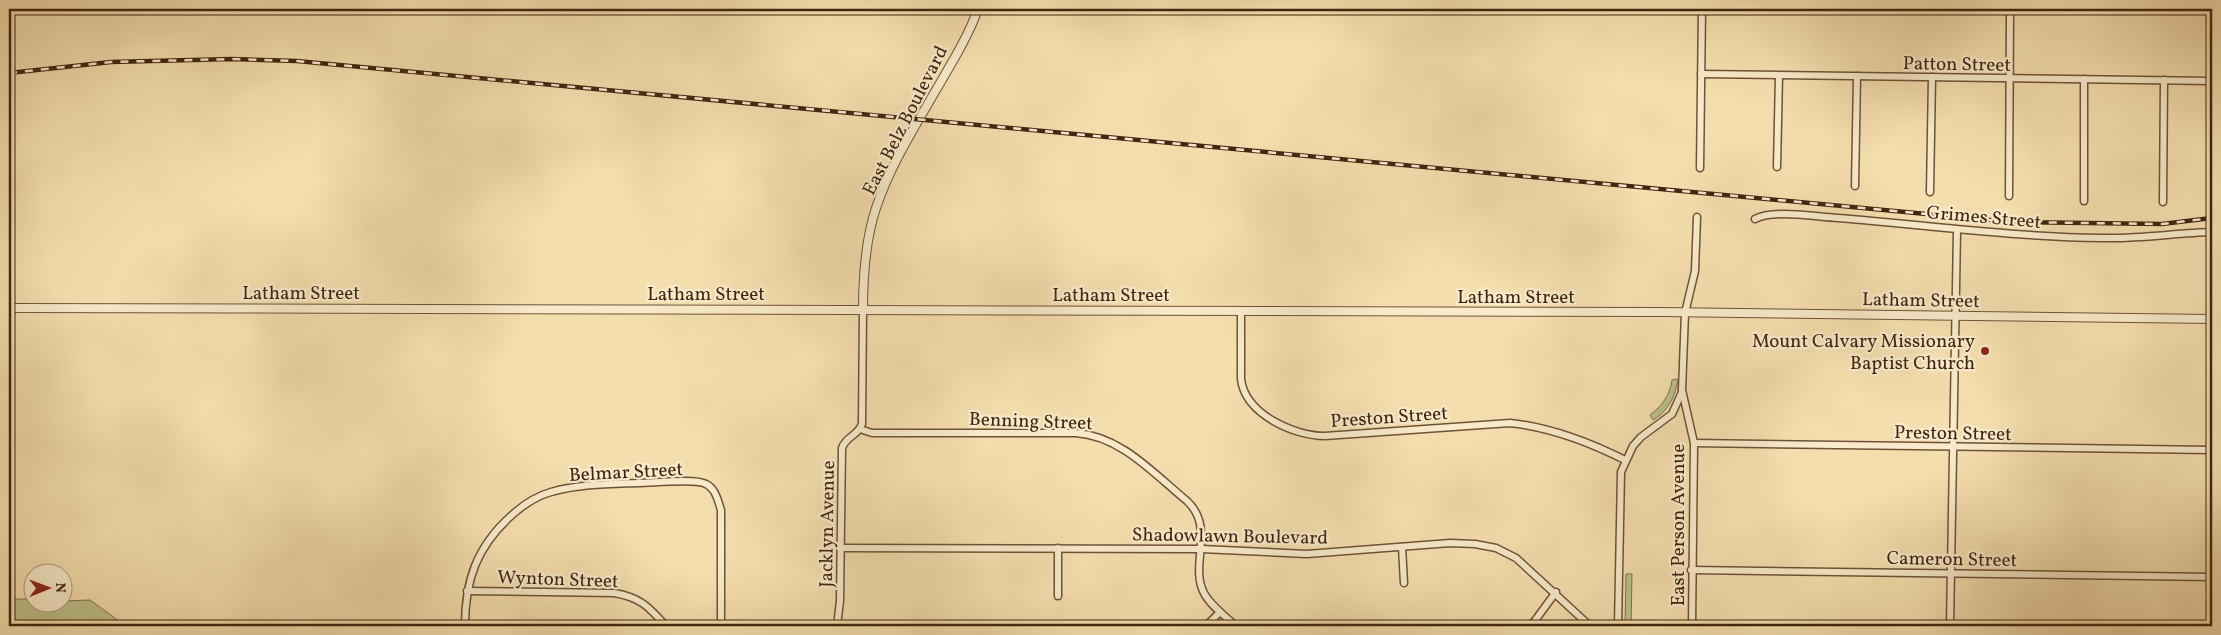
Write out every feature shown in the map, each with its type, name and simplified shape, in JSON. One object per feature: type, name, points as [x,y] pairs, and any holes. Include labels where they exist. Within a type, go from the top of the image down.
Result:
[{"type":"street","name":"East Belz Boulevard","points":[[863,310],[866,256],[876,210],[883,191],[915,127],[957,53],[978,9]]},
{"type":"street","points":[[1700,168],[1702,9]]},
{"type":"street","points":[[2010,9],[2010,196]]},
{"type":"street","name":"Patton Street","points":[[1701,74],[2212,81]]},
{"type":"street","points":[[1777,167],[1779,76]]},
{"type":"street","points":[[1855,186],[1857,76]]},
{"type":"street","points":[[1930,192],[1932,77]]},
{"type":"street","points":[[2084,79],[2084,201]]},
{"type":"street","points":[[2162,202],[2164,80]]},
{"type":"street","name":"Grimes Street","points":[[1755,219],[1764,214],[1786,215],[1883,222],[1957,231],[2105,238],[2212,232]]},
{"type":"street","name":"East Person Avenue","points":[[1692,626],[1691,570],[1694,443],[1682,390],[1685,313],[1687,298],[1695,271],[1697,217]]},
{"type":"street","points":[[1950,626],[1957,231]]},
{"type":"street","name":"Latham Street","points":[[9,308],[1685,313],[2212,319]]},
{"type":"street","points":[[860,429],[862,418],[863,310]]},
{"type":"street","name":"Preston Street","points":[[1241,311],[1243,390],[1259,410],[1288,429],[1321,436],[1510,423],[1560,433],[1625,460]]},
{"type":"street","points":[[1618,626],[1620,479],[1625,460],[1641,437],[1672,414],[1682,390]]},
{"type":"street","name":"Jacklyn Avenue","points":[[837,626],[840,601],[842,448],[846,439],[860,429]]},
{"type":"street","name":"Benning Street","points":[[860,429],[872,433],[1076,433],[1103,438],[1121,448],[1191,504],[1198,515],[1201,526],[1202,587],[1206,596],[1236,626]]},
{"type":"street","name":"Preston Street","points":[[1694,443],[2212,450]]},
{"type":"street","name":"Belmar Street","points":[[465,626],[468,591],[479,555],[496,529],[522,506],[549,492],[580,486],[686,481],[706,484],[716,494],[721,510],[721,626]]},
{"type":"street","name":"Shadowlawn Boulevard","points":[[840,548],[1201,549],[1306,554],[1463,543],[1496,548],[1510,554],[1556,592],[1590,626]]},
{"type":"street","points":[[1402,547],[1404,582]]},
{"type":"street","points":[[1058,548],[1058,596]]},
{"type":"street","name":"Cameron Street","points":[[1691,570],[2212,577]]},
{"type":"street","name":"Wynton Street","points":[[468,591],[614,593],[628,595],[646,605],[666,626]]},
{"type":"street","points":[[1531,626],[1556,592]]},
{"type":"street","points":[[1206,626],[1220,612]]},
{"type":"green space","points":[[1678,379],[1667,408],[1653,420],[1650,415],[1665,400],[1672,380]]},
{"type":"green space","points":[[1626,574],[1632,574],[1631,626],[1625,626]]},
{"type":"green space","points":[[9,599],[22,599],[22,612],[72,612],[72,601],[90,600],[126,626],[9,626]]},
{"type":"waterway","points":[[9,622],[16,626]]},
{"type":"railway","points":[[9,73],[111,62],[232,59],[297,61],[2011,222],[2162,224],[2212,218]]},
{"type":"place","name":"Mount Calvary Missionary Baptist Church","points":[[1985,351]]}]
